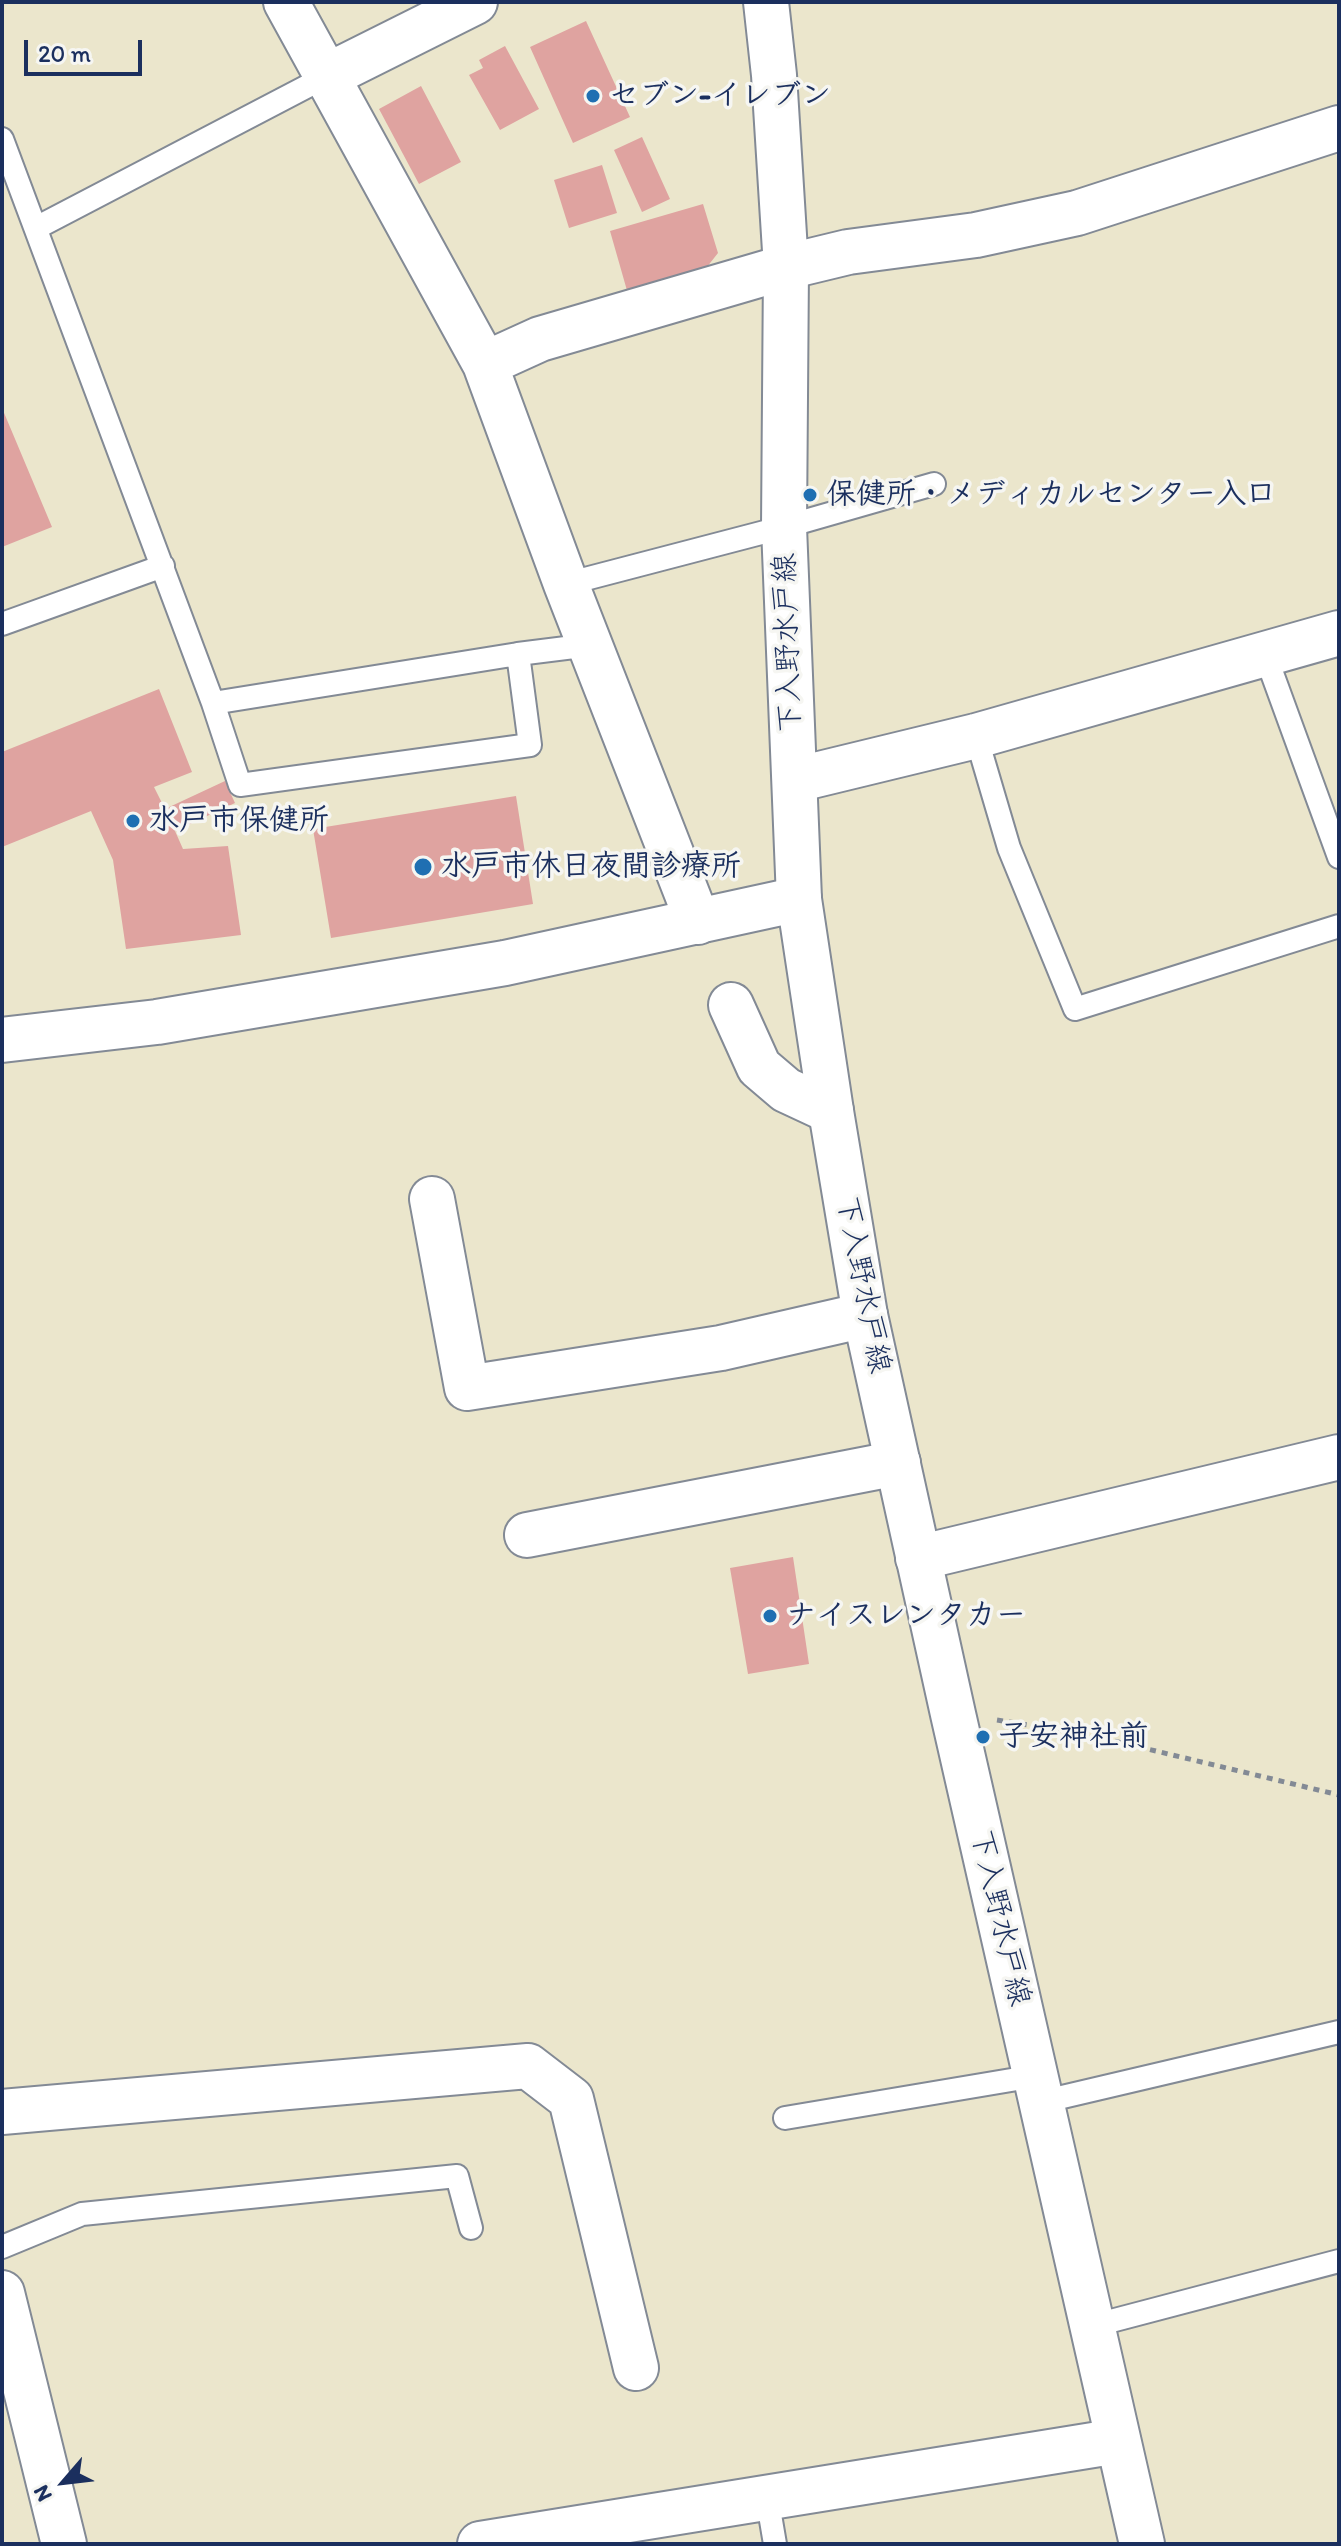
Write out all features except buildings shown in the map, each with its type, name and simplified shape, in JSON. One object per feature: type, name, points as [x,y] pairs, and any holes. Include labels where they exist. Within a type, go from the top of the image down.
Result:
[{"type":"street","points":[[286,2],[485,364],[566,584],[698,922]]},
{"type":"street","points":[[327,76],[475,2]]},
{"type":"street","name":"下入野水戸線","points":[[766,2],[774,75],[786,267],[784,527],[799,899],[865,1315],[1142,2544]]},
{"type":"street","points":[[485,364],[540,339],[786,267],[848,252],[976,235],[1077,213],[1339,128]]},
{"type":"street","points":[[795,780],[976,736],[1339,633]]},
{"type":"street","points":[[2,1040],[157,1022],[505,963],[799,899]]},
{"type":"street","points":[[731,1005],[759,1067],[786,1090],[831,1111]]},
{"type":"street","points":[[432,1199],[467,1388],[721,1348],[865,1315]]},
{"type":"street","points":[[918,1558],[1339,1457]]},
{"type":"street","points":[[527,1535],[898,1463]]},
{"type":"street","points":[[2,2112],[528,2066],[571,2099],[636,2368]]},
{"type":"street","points":[[2,2293],[64,2544]]},
{"type":"street","points":[[480,2544],[1118,2441]]},
{"type":"lane","points":[[36,228],[327,76]]},
{"type":"lane","points":[[2,139],[163,566],[240,785],[530,745],[518,654]]},
{"type":"lane","points":[[566,584],[934,484]]},
{"type":"lane","points":[[2,624],[163,566]]},
{"type":"lane","points":[[213,703],[590,645]]},
{"type":"lane","points":[[1265,654],[1339,857]]},
{"type":"lane","points":[[976,736],[1009,848],[1075,1009],[1339,926]]},
{"type":"lane","points":[[785,2118],[1038,2089],[1339,2032]]},
{"type":"lane","points":[[2,2247],[82,2214],[457,2176],[471,2228]]},
{"type":"lane","points":[[1092,2326],[1339,2261]]},
{"type":"lane","points":[[767,2497],[775,2544]]},
{"type":"path","points":[[953,1714],[1085,1734],[1339,1795]]},
{"type":"place","name":"セブン-イレブン","points":[[593,96]]},
{"type":"place","name":"保健所・メディカルセンター入口","points":[[810,495]]},
{"type":"place","name":"水戸市保健所","points":[[133,821]]},
{"type":"place","name":"水戸市休日夜間診療所","points":[[423,867]]},
{"type":"place","name":"ナイスレンタカー","points":[[770,1616]]},
{"type":"place","name":"子安神社前","points":[[983,1737]]}]
